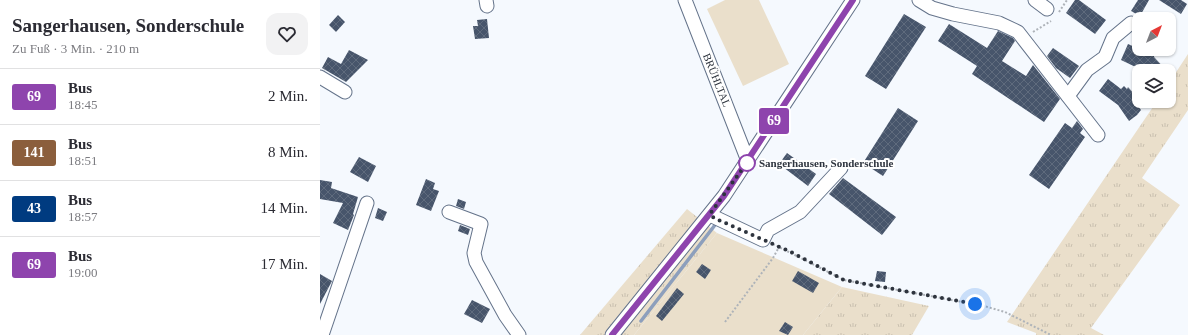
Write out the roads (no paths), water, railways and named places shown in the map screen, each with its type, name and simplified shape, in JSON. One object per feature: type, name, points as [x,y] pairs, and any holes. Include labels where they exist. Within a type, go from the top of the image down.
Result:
[{"type":"street","name":"BRÜHLTAL","points":[[685,0],[732,118],[742,151],[748,161]]},
{"type":"street","points":[[612,335],[710,214],[748,161],[853,0]]},
{"type":"street","points":[[919,0],[932,8],[953,14],[1000,23],[1018,32],[1098,135]]},
{"type":"street","points":[[1035,0],[1052,11]]},
{"type":"street","points":[[1068,96],[1086,70],[1105,57],[1113,38],[1130,23]]},
{"type":"street","points":[[320,77],[345,92]]},
{"type":"street","points":[[710,214],[763,240],[768,230],[800,212],[841,168]]},
{"type":"street","points":[[322,335],[367,204]]},
{"type":"street","points":[[449,212],[481,224],[474,253],[476,262],[505,315],[519,335]]},
{"type":"waterway","points":[[641,321],[715,225]]},
{"type":"place","name":"Sangerhausen, Sonderschule","points":[[747,163]]}]
